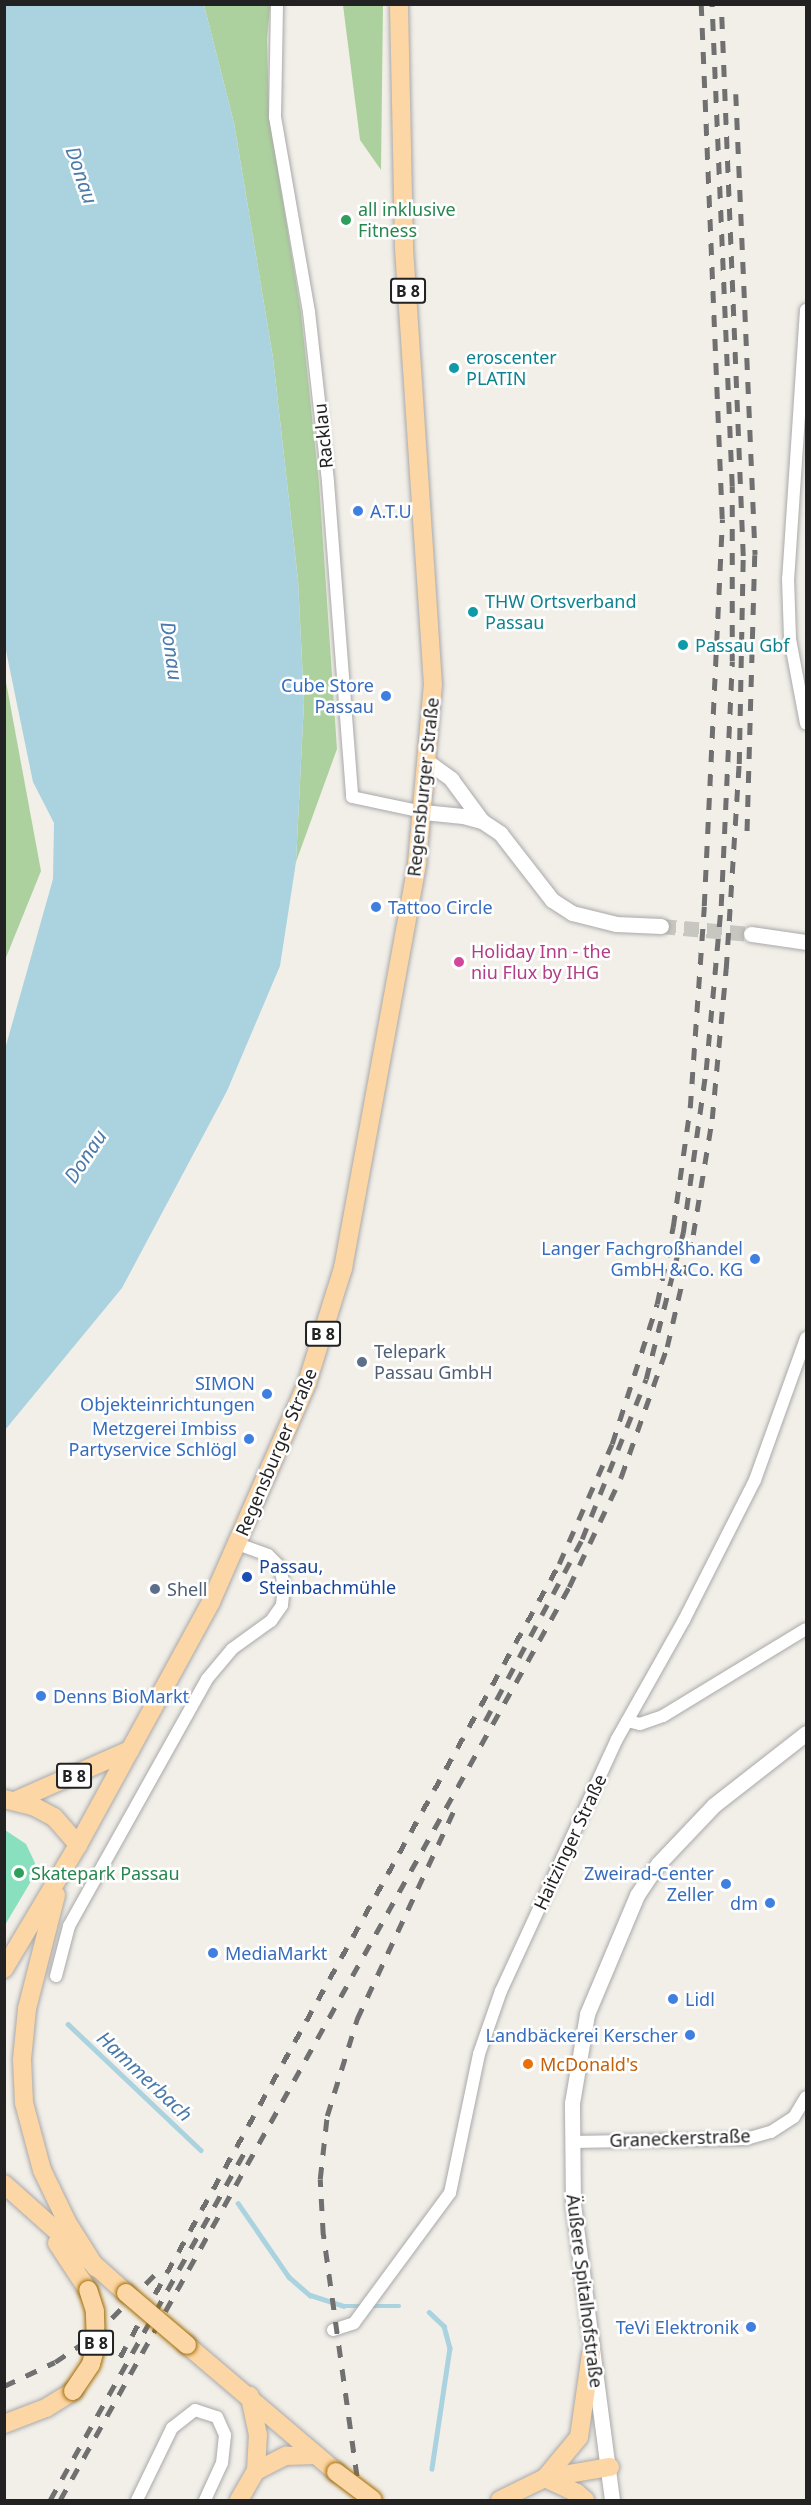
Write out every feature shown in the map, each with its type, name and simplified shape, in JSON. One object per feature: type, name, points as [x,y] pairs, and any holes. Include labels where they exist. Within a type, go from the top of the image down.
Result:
[{"type":"main road","name":"Regensburger Straße","points":[[4,1969],[61,1876],[170,1682],[238,1544],[307,1383],[343,1269],[402,951],[423,812],[433,686],[430,602],[404,245],[399,4]]},
{"type":"main road","name":"B 8","points":[[11,1800],[130,1750]]},
{"type":"main road","name":"B 8","points":[[11,1800],[54,1817],[78,1845]]},
{"type":"main road","name":"B 8","points":[[61,1876],[27,2009],[22,2059],[24,2103],[42,2170],[67,2222],[96,2268]]},
{"type":"main road","points":[[4,2184],[96,2268],[336,2472],[373,2500]]},
{"type":"main road","name":"B 8","points":[[4,2424],[46,2408],[73,2391],[91,2364],[96,2345],[95,2311],[88,2290],[37,2215]]},
{"type":"main road","points":[[545,2478],[579,2437],[591,2354]]},
{"type":"main road","points":[[239,2500],[256,2471],[258,2435],[250,2397]]},
{"type":"main road","points":[[256,2471],[286,2456],[316,2455]]},
{"type":"main road","points":[[500,2500],[545,2478],[610,2467]]},
{"type":"main road","points":[[545,2478],[585,2500]]},
{"type":"street","name":"Racklau","points":[[277,4],[275,117],[309,312],[328,482],[352,797],[423,812]]},
{"type":"street","points":[[807,310],[788,578],[789,639],[807,724]]},
{"type":"street","points":[[428,762],[451,779],[482,821],[500,833],[519,854],[552,900],[572,913],[616,924],[661,926]]},
{"type":"street","points":[[423,812],[482,821]]},
{"type":"street","points":[[751,934],[807,942]]},
{"type":"street","name":"Haitzinger Straße","points":[[333,2330],[354,2324],[440,2211],[450,2193],[479,2054],[501,1990],[627,1721],[684,1620],[756,1480],[807,1338]]},
{"type":"street","name":"Regensburger Straße","points":[[56,1976],[69,1926],[207,1679],[232,1649],[271,1621],[282,1605],[284,1587],[280,1567],[268,1555],[238,1544]]},
{"type":"street","points":[[627,1721],[640,1724],[663,1716],[807,1629]]},
{"type":"street","name":"Äußere Spitalhofstraße","points":[[612,2500],[610,2467],[591,2354],[573,2205],[572,2103],[587,2014],[637,1895],[658,1864],[714,1805],[807,1733]]},
{"type":"street","name":"Graneckerstraße","points":[[572,2142],[746,2139],[771,2132],[794,2117],[807,2097]]},
{"type":"street","points":[[137,2500],[171,2428],[187,2413],[205,2410],[217,2416],[222,2426],[226,2446],[205,2500]]},
{"type":"green space","points":[[204,5],[270,5],[267,39],[269,115],[301,313],[319,483],[337,749],[296,862],[304,702],[298,580],[273,358],[234,123]]},
{"type":"green space","points":[[343,5],[383,5],[381,170],[360,140]]},
{"type":"green space","points":[[4,671],[41,871],[5,960],[4,960]]},
{"type":"green space","name":"Skatepark Passau","points":[[5,1830],[26,1844],[35,1863],[30,1883],[5,1925]]},
{"type":"water","name":"Donau","points":[[5,4],[204,5],[234,123],[273,358],[298,580],[304,702],[296,862],[280,966],[227,1091],[122,1288],[5,1430],[5,1049],[53,879],[54,823],[33,782],[5,646]]},
{"type":"waterway","name":"Hammerbach","points":[[68,2024],[201,2150]]},
{"type":"waterway","name":"Hammerbach","points":[[238,2203],[289,2277],[310,2295],[343,2306],[399,2306]]},
{"type":"waterway","name":"Hammerbach","points":[[429,2312],[444,2326],[450,2348],[432,2469]]},
{"type":"tunnel","points":[[661,926],[751,934]]},
{"type":"railway","points":[[120,2357],[559,1564],[612,1444],[657,1304],[673,1227],[690,1108],[704,906],[722,519],[701,4]]},
{"type":"railway","points":[[485,1721],[582,1539],[646,1379],[683,1233],[706,1070],[721,906],[732,661],[732,486],[712,4]]},
{"type":"railway","points":[[60,2500],[569,1587],[621,1477],[667,1347],[693,1235],[712,1119],[726,969],[739,764],[743,556],[721,4]]},
{"type":"railway","points":[[736,94],[755,555],[747,842]]},
{"type":"railway","points":[[360,2500],[323,2235],[320,2179],[327,2116],[357,2019],[455,1808]]},
{"type":"railway","points":[[50,2500],[248,2145]]},
{"type":"railway","points":[[4,2386],[55,2362],[95,2335],[160,2269]]},
{"type":"place","name":"all inklusive Fitness","points":[[346,220]]},
{"type":"place","name":"eroscenter PLATIN","points":[[454,368]]},
{"type":"place","name":"A.T.U","points":[[358,511]]},
{"type":"place","name":"THW Ortsverband Passau","points":[[473,612]]},
{"type":"place","name":"Passau Gbf","points":[[683,645]]},
{"type":"place","name":"Cube Store Passau","points":[[386,696]]},
{"type":"place","name":"Tattoo Circle","points":[[376,907]]},
{"type":"place","name":"Holiday Inn - the niu Flux by IHG","points":[[459,962]]},
{"type":"place","name":"Langer Fachgroßhandel GmbH & Co. KG","points":[[755,1259]]},
{"type":"place","name":"Telepark Passau GmbH","points":[[362,1362]]},
{"type":"place","name":"SIMON Objekteinrichtungen","points":[[267,1394]]},
{"type":"place","name":"Metzgerei Imbiss Partyservice Schlögl","points":[[249,1439]]},
{"type":"place","name":"Passau, Steinbachmühle","points":[[247,1577]]},
{"type":"place","name":"Shell","points":[[155,1589]]},
{"type":"place","name":"Denns BioMarkt","points":[[41,1696]]},
{"type":"place","name":"Skatepark Passau","points":[[19,1873]]},
{"type":"place","name":"Zweirad-Center Zeller","points":[[726,1884]]},
{"type":"place","name":"dm","points":[[770,1903]]},
{"type":"place","name":"MediaMarkt","points":[[213,1953]]},
{"type":"place","name":"Lidl","points":[[673,1999]]},
{"type":"place","name":"Landbäckerei Kerscher","points":[[690,2035]]},
{"type":"place","name":"McDonald's","points":[[528,2064]]},
{"type":"place","name":"TeVi Elektronik","points":[[751,2327]]}]
